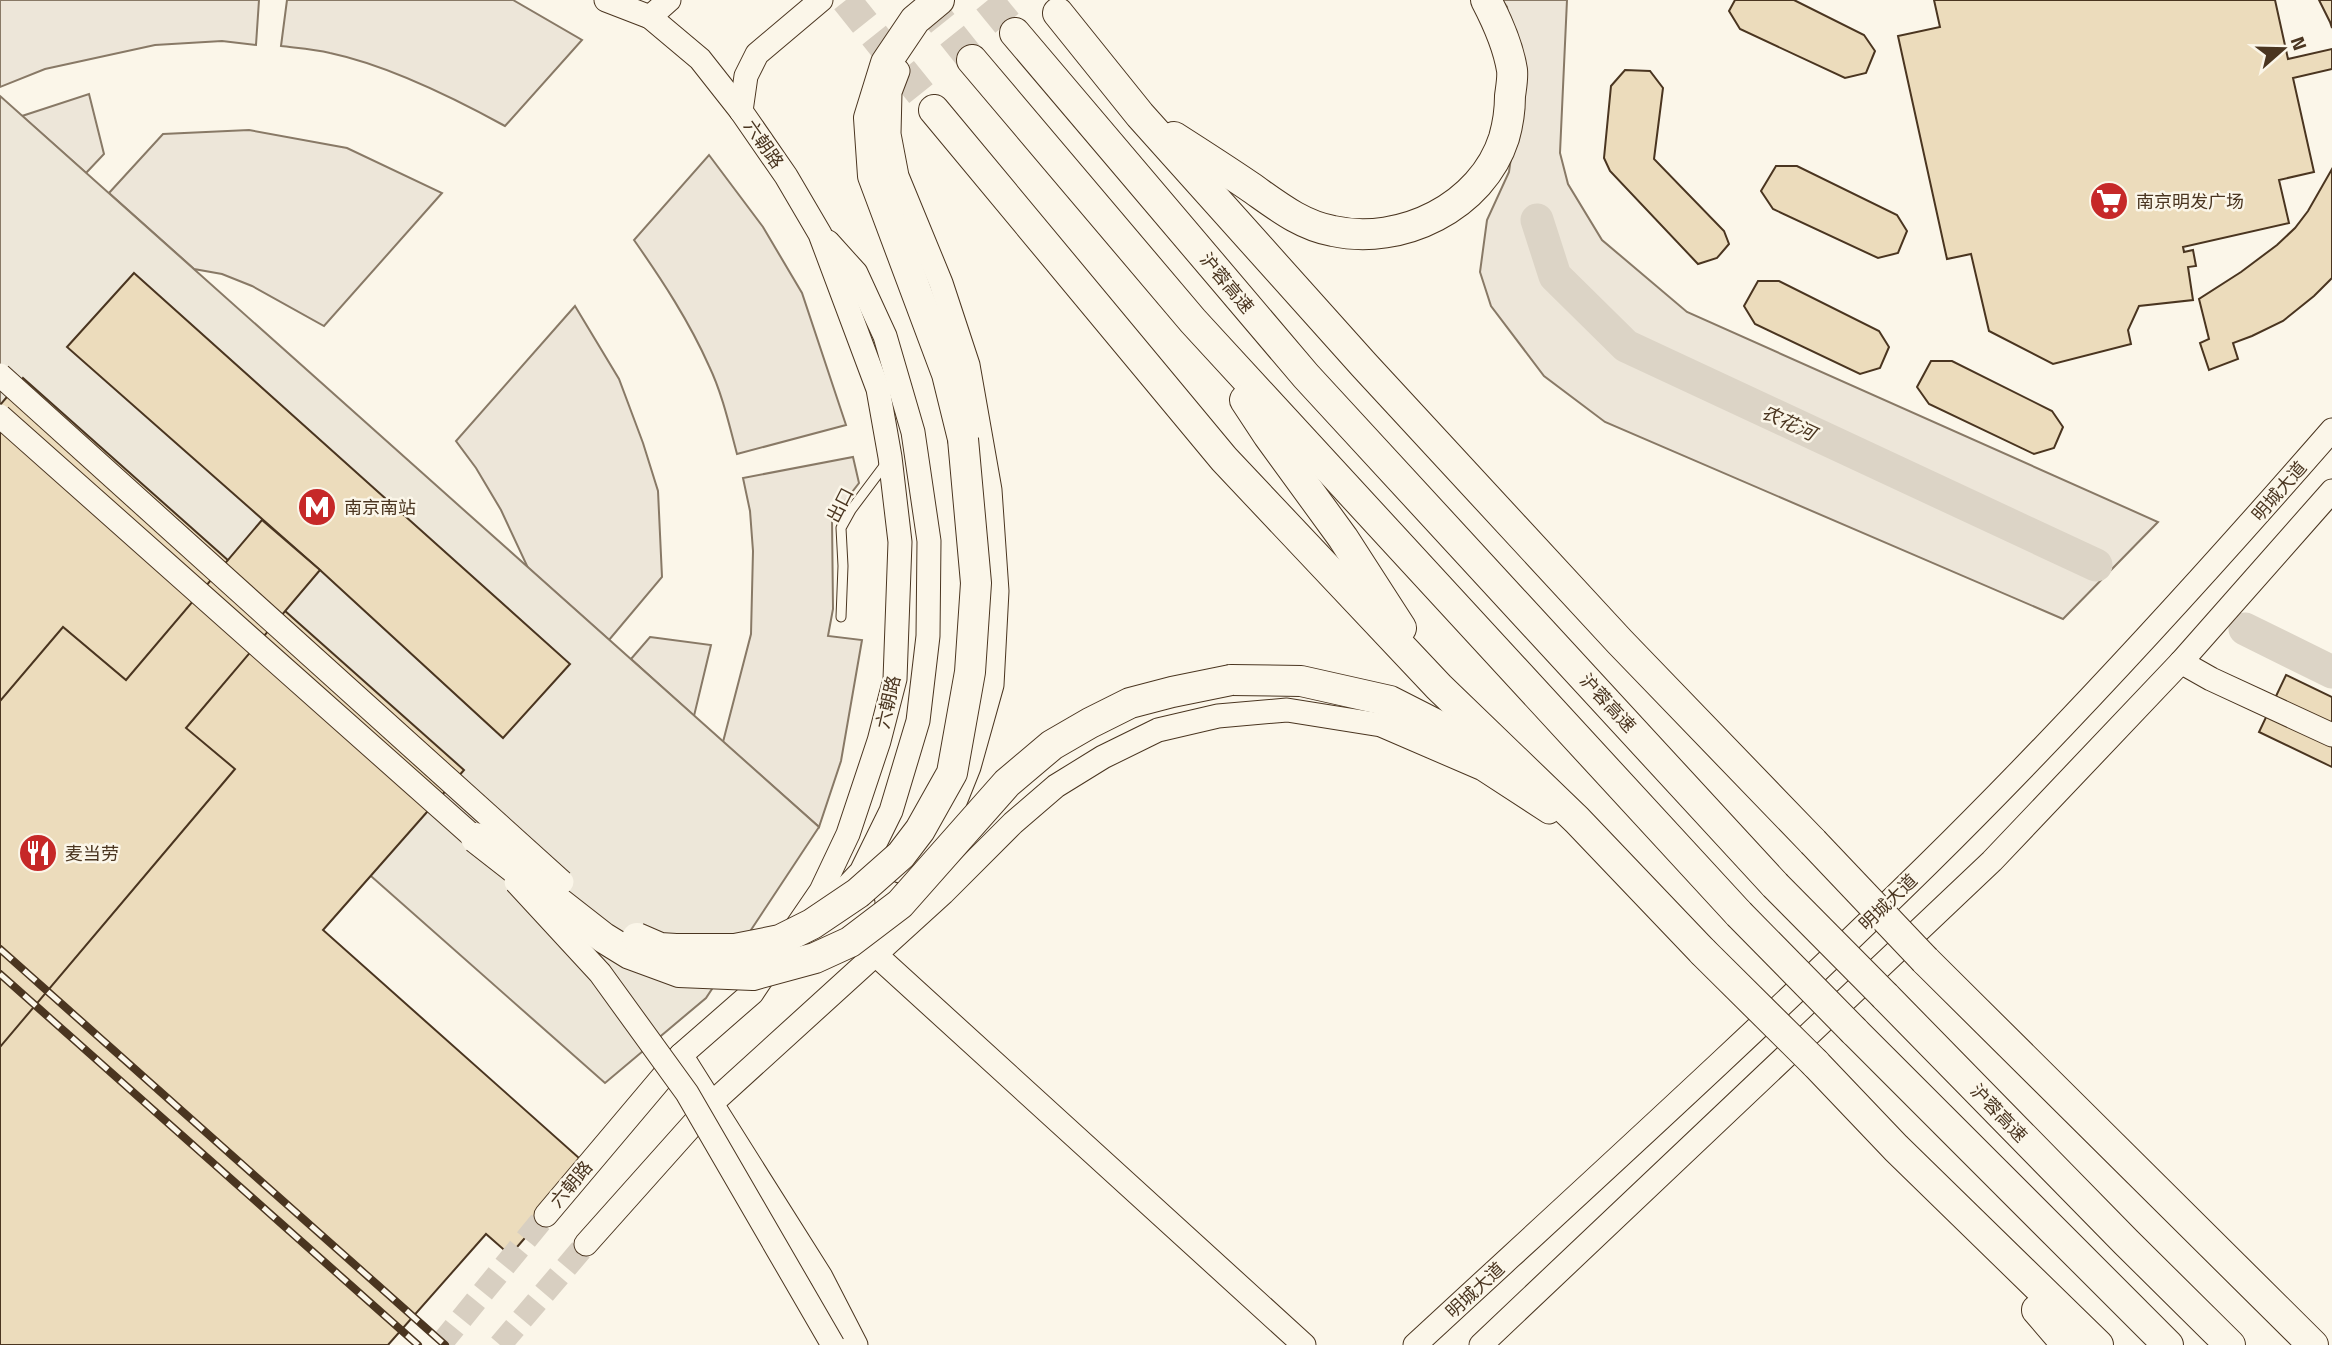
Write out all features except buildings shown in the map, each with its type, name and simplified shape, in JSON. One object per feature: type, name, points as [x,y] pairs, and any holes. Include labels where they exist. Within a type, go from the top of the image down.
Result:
[{"type":"highway","points":[[630,954],[688,957],[780,940],[812,924],[858,893],[901,855],[920,830],[952,773],[970,672],[976,583],[963,439],[947,374],[873,176],[869,118],[886,63],[915,20],[939,0]]},
{"type":"highway","points":[[1140,115],[1288,215],[1332,231],[1367,234],[1399,230],[1424,222],[1446,211],[1468,193],[1489,167],[1503,139],[1509,113],[1512,71],[1499,24],[1486,0]]},
{"type":"highway","points":[[1058,13],[1140,115],[1364,365],[1620,642],[1925,960],[2313,1345]]},
{"type":"highway","name":"沪蓉高速","points":[[1015,33],[1306,376],[1775,885],[2230,1345]]},
{"type":"highway","points":[[972,60],[1193,321],[1739,914],[2168,1345]]},
{"type":"highway","points":[[934,110],[1224,459],[1439,687],[1577,820],[1815,1063],[1896,1149],[2067,1345]]},
{"type":"highway","points":[[1193,321],[1268,435],[1343,538],[1439,687]]},
{"type":"highway","points":[[476,838],[604,938],[630,954],[679,972],[753,975],[815,958],[850,942],[900,904],[1007,783],[1052,746],[1090,723],[1130,703],[1231,680],[1301,681],[1390,701],[1445,729],[1482,753],[1612,872],[1698,946]]},
{"type":"highway","points":[[562,881],[624,932],[653,945],[676,949],[735,949]]},
{"type":"highway","points":[[562,881],[604,938]]},
{"type":"highway","points":[[1896,1149],[2098,1345]]},
{"type":"street","points":[[649,17],[669,0]]},
{"type":"street","points":[[741,111],[746,76],[757,54],[821,0]]},
{"type":"street","points":[[752,993],[801,957],[929,846],[947,822],[969,767],[992,685],[997,590],[990,490],[968,365],[941,283],[897,176],[889,134],[890,92],[903,58],[926,22],[947,0]]},
{"type":"street","name":"六朝路","points":[[546,1214],[681,1055],[752,993],[821,891],[848,834],[879,741],[895,679],[900,542],[890,457],[878,388],[820,234],[786,176],[741,111],[700,59],[649,17],[611,1]]},
{"type":"street","points":[[812,924],[860,872],[891,811],[918,721],[928,636],[929,541],[913,432],[885,336],[856,273],[820,234]]},
{"type":"street","points":[[0,375],[562,881]]},
{"type":"street","points":[[0,416],[476,838],[600,973],[687,1093],[833,1345]]},
{"type":"street","name":"明城大道","points":[[1415,1345],[1667,1113],[1929,863],[2052,738],[2204,576],[2332,430]]},
{"type":"street","points":[[1481,1345],[1992,861],[2180,662],[2332,491]]},
{"type":"street","points":[[2180,662],[2332,735]]},
{"type":"street","points":[[586,1244],[711,1104],[943,893],[1013,823],[1056,786],[1102,757],[1158,730],[1218,716],[1287,710],[1381,725],[1483,769],[1549,812]]},
{"type":"street","points":[[876,955],[1304,1345]]},
{"type":"street","points":[[681,1055],[821,1277],[856,1345]]},
{"type":"lane","name":"出口","points":[[841,617],[841,528],[890,457]]},
{"type":"shaded area","points":[[0,0],[259,0],[256,45],[222,41],[155,45],[45,69],[0,87]]},
{"type":"shaded area","points":[[287,0],[513,0],[582,40],[505,126],[397,74],[352,58],[281,46]]},
{"type":"shaded area","points":[[1502,0],[1567,0],[1560,153],[1568,184],[1602,240],[1687,312],[2158,522],[2063,619],[1605,422],[1544,376],[1491,306],[1480,272],[1487,220],[1509,172],[1520,94],[1507,7]]},
{"type":"shaded area","points":[[89,94],[104,154],[86,173],[22,116]]},
{"type":"shaded area","points":[[0,96],[819,827],[706,998],[605,1083],[0,548]]},
{"type":"shaded area","points":[[249,130],[347,148],[442,193],[324,326],[252,286],[222,274],[194,269],[109,193],[163,134]]},
{"type":"shaded area","points":[[709,155],[763,227],[802,293],[846,425],[737,454],[714,376],[693,333],[634,240]]},
{"type":"shaded area","points":[[575,306],[619,379],[658,491],[662,577],[609,640],[528,568],[501,510],[456,441]]},
{"type":"shaded area","points":[[853,457],[859,483],[832,518],[833,609],[828,636],[862,640],[841,761],[819,827],[723,742],[751,634],[753,551],[750,511],[743,478]]},
{"type":"shaded area","points":[[650,637],[711,645],[694,716],[631,659]]},
{"type":"waterway","name":"农花河","points":[[1537,220],[1555,276],[1626,346],[2096,565]]},
{"type":"waterway","name":"农花河","points":[[2245,629],[2332,672]]},
{"type":"tunnel","points":[[846,0],[934,110]]},
{"type":"tunnel","points":[[924,0],[972,60]]},
{"type":"tunnel","points":[[988,0],[1015,33]]},
{"type":"tunnel","points":[[440,1345],[546,1215]]},
{"type":"tunnel","points":[[500,1345],[586,1244]]},
{"type":"railway","points":[[0,949],[445,1345]]},
{"type":"railway","points":[[0,974],[418,1345]]},
{"type":"place","name":"南京明发广场","points":[[2109,201]]},
{"type":"place","name":"南京南站","points":[[317,507]]},
{"type":"place","name":"麦当劳","points":[[38,853]]}]
